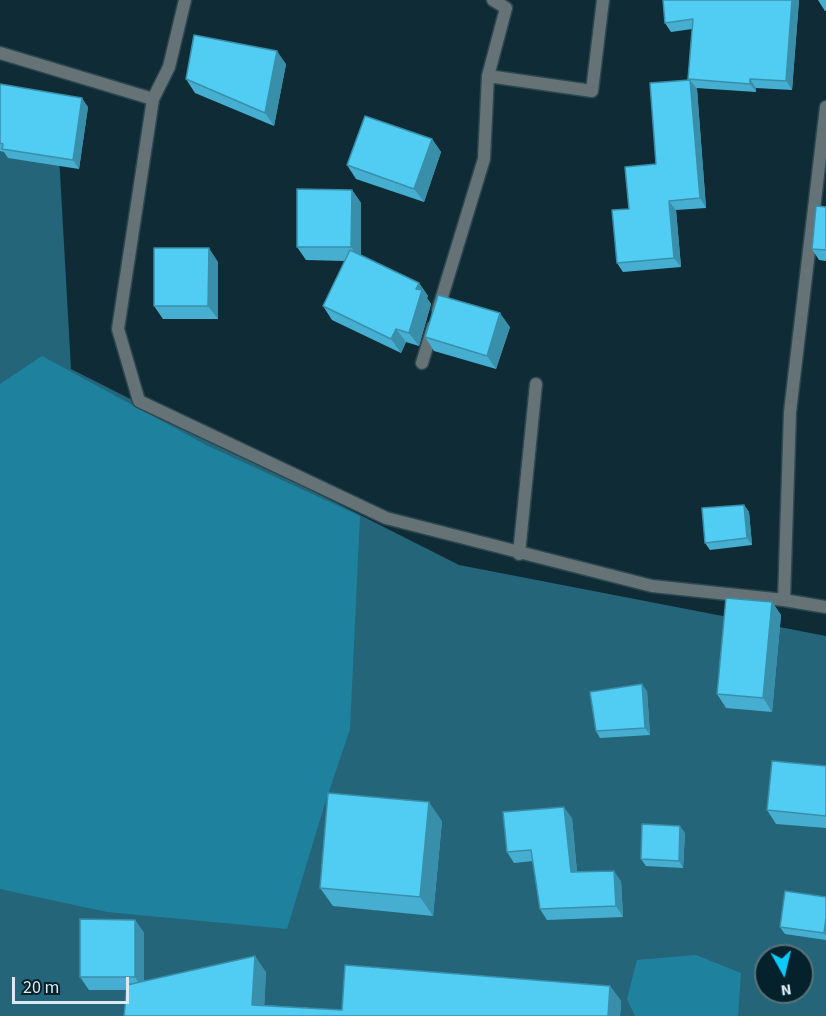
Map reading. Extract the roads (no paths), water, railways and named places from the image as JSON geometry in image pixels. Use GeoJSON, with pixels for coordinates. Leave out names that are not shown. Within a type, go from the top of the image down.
{"type":"FeatureCollection","features":[{"type":"Feature","properties":{"kind":"street"},"geometry":{"type":"LineString","coordinates":[[185,0],[169,67],[153,99],[118,329],[139,401],[386,518],[519,554],[652,586],[784,600],[826,607]]}},
{"type":"Feature","properties":{"kind":"street"},"geometry":{"type":"LineString","coordinates":[[422,363],[484,159],[488,76],[506,8],[493,0]]}},
{"type":"Feature","properties":{"kind":"street"},"geometry":{"type":"LineString","coordinates":[[488,76],[592,91],[603,0]]}},
{"type":"Feature","properties":{"kind":"street"},"geometry":{"type":"LineString","coordinates":[[0,53],[153,99]]}},
{"type":"Feature","properties":{"kind":"street"},"geometry":{"type":"LineString","coordinates":[[784,600],[790,412],[826,107]]}},
{"type":"Feature","properties":{"kind":"street"},"geometry":{"type":"LineString","coordinates":[[519,554],[536,384]]}}]}
